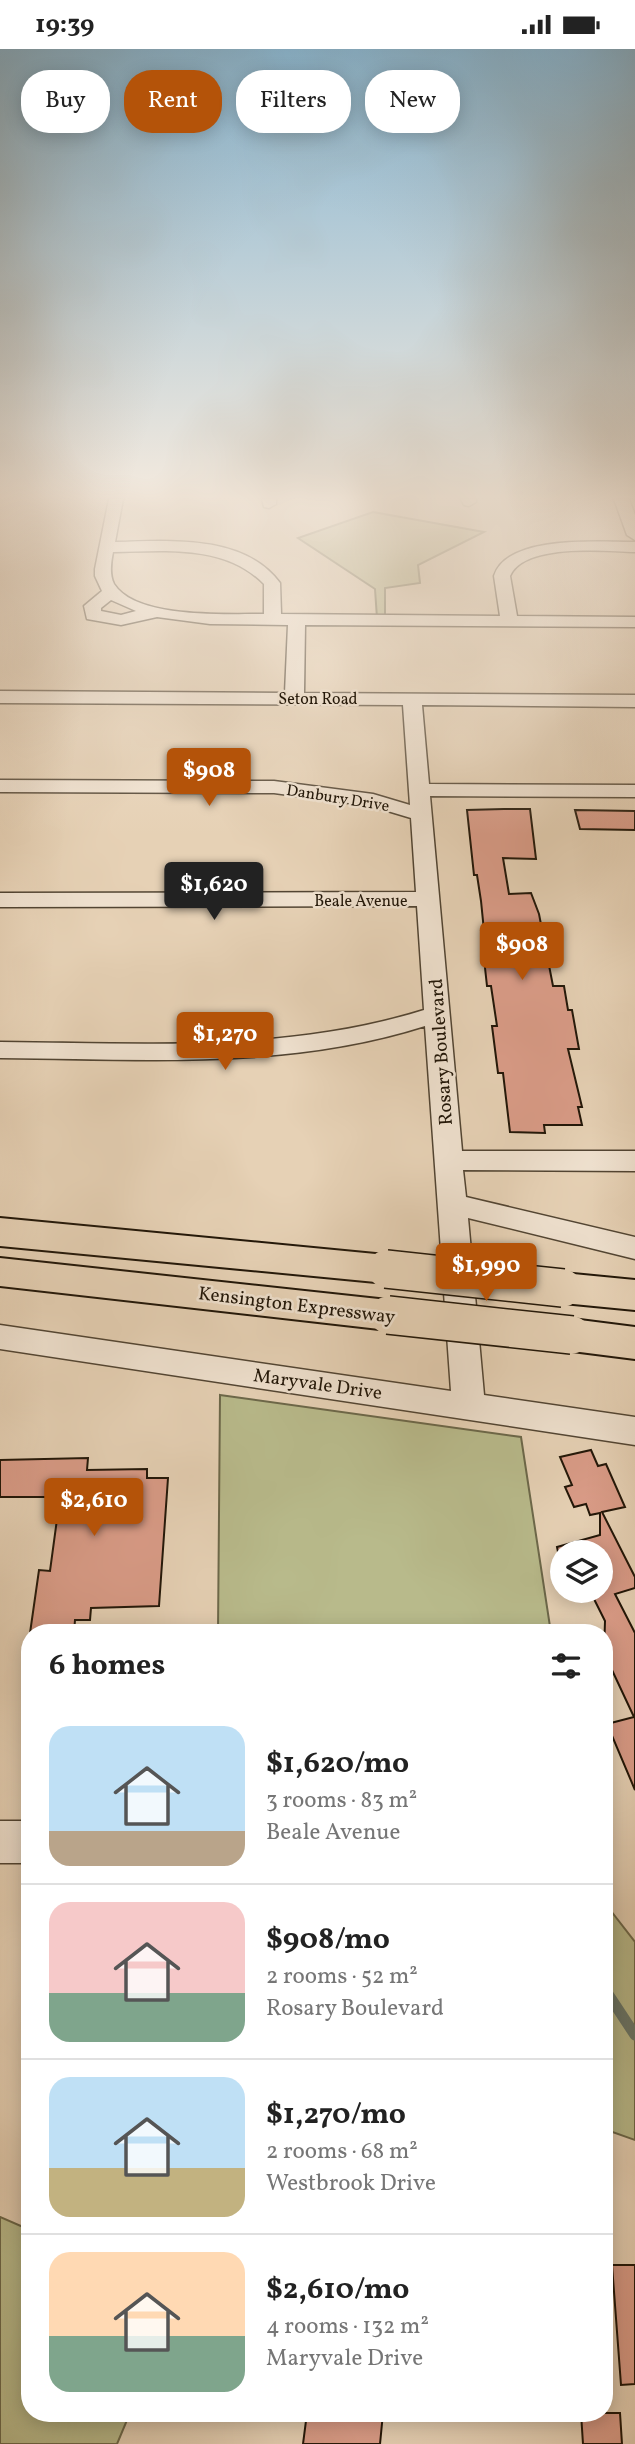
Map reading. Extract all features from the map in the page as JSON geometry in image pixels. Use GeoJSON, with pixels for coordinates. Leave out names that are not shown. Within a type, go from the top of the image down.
{"type":"FeatureCollection","features":[{"type":"Feature","properties":{"kind":"highway"},"geometry":{"type":"LineString","coordinates":[[0,1232],[635,1295]]}},
{"type":"Feature","properties":{"kind":"highway","name":"Kensington Expressway"},"geometry":{"type":"LineString","coordinates":[[0,1272],[635,1343]]}},
{"type":"Feature","properties":{"kind":"street"},"geometry":{"type":"LineString","coordinates":[[93,611],[93,615],[121,620],[157,612]]}},
{"type":"Feature","properties":{"kind":"street"},"geometry":{"type":"LineString","coordinates":[[153,611],[189,618],[635,622]]}},
{"type":"Feature","properties":{"kind":"street"},"geometry":{"type":"LineString","coordinates":[[273,611],[273,619]]}},
{"type":"Feature","properties":{"kind":"street"},"geometry":{"type":"LineString","coordinates":[[507,611],[509,621]]}},
{"type":"Feature","properties":{"kind":"street"},"geometry":{"type":"LineString","coordinates":[[294,698],[297,619]]}},
{"type":"Feature","properties":{"kind":"street","name":"Seton Road"},"geometry":{"type":"LineString","coordinates":[[0,697],[635,701]]}},
{"type":"Feature","properties":{"kind":"street","name":"Rosary Boulevard"},"geometry":{"type":"LineString","coordinates":[[412,699],[468,1405]]}},
{"type":"Feature","properties":{"kind":"street","name":"Danbury Drive"},"geometry":{"type":"LineString","coordinates":[[0,786],[274,787],[373,800],[422,815]]}},
{"type":"Feature","properties":{"kind":"street"},"geometry":{"type":"LineString","coordinates":[[420,790],[635,791]]}},
{"type":"Feature","properties":{"kind":"street","name":"Beale Avenue"},"geometry":{"type":"LineString","coordinates":[[0,900],[429,899]]}},
{"type":"Feature","properties":{"kind":"street"},"geometry":{"type":"LineString","coordinates":[[0,1050],[286,1046],[343,1039],[403,1026],[438,1014]]}},
{"type":"Feature","properties":{"kind":"street"},"geometry":{"type":"LineString","coordinates":[[449,1160],[635,1161]]}},
{"type":"Feature","properties":{"kind":"street"},"geometry":{"type":"LineString","coordinates":[[452,1204],[635,1248]]}},
{"type":"Feature","properties":{"kind":"street","name":"Maryvale Drive"},"geometry":{"type":"LineString","coordinates":[[0,1337],[635,1431]]}},
{"type":"Feature","properties":{"kind":"street"},"geometry":{"type":"LineString","coordinates":[[0,1842],[21,1842]]}},
{"type":"Feature","properties":{"kind":"green space"},"geometry":{"type":"Polygon","coordinates":[[[377,611],[385,611],[385,617],[377,618],[377,611]]]}},
{"type":"Feature","properties":{"kind":"green space"},"geometry":{"type":"Polygon","coordinates":[[[220,1395],[521,1437],[550,1624],[218,1624],[220,1395]]]}},
{"type":"Feature","properties":{"kind":"green space"},"geometry":{"type":"Polygon","coordinates":[[[613,1914],[635,1942],[635,2140],[613,2132],[613,1914]]]}},
{"type":"Feature","properties":{"kind":"green space"},"geometry":{"type":"Polygon","coordinates":[[[0,2217],[21,2226],[21,2422],[126,2422],[117,2444],[0,2444],[0,2217]]]}},
{"type":"Feature","properties":{"kind":"building"},"geometry":{"type":"Polygon","coordinates":[[[530,809],[536,859],[503,858],[509,894],[531,893],[539,914],[553,986],[564,986],[568,1010],[572,1010],[579,1049],[568,1049],[582,1107],[578,1107],[582,1125],[544,1125],[545,1133],[510,1132],[503,1073],[498,1073],[492,1026],[497,1026],[491,986],[487,986],[481,931],[484,931],[481,901],[477,875],[474,875],[467,810],[530,809]]]}},
{"type":"Feature","properties":{"kind":"building"},"geometry":{"type":"Polygon","coordinates":[[[575,810],[635,811],[635,830],[580,829],[575,810]]]}},
{"type":"Feature","properties":{"kind":"building"},"geometry":{"type":"Polygon","coordinates":[[[591,1450],[598,1466],[606,1464],[625,1507],[602,1512],[635,1577],[635,1588],[615,1594],[635,1633],[635,1790],[613,1738],[613,1722],[634,1717],[613,1672],[613,1624],[605,1624],[596,1603],[613,1603],[613,1540],[582,1540],[600,1535],[600,1513],[590,1515],[586,1504],[574,1507],[565,1487],[572,1485],[560,1457],[591,1450]]]}},
{"type":"Feature","properties":{"kind":"building"},"geometry":{"type":"Polygon","coordinates":[[[88,1458],[87,1470],[147,1469],[147,1478],[168,1478],[159,1606],[91,1608],[90,1620],[75,1620],[75,1624],[31,1624],[39,1570],[50,1571],[60,1497],[0,1497],[0,1460],[88,1458]]]}},
{"type":"Feature","properties":{"kind":"building"},"geometry":{"type":"Polygon","coordinates":[[[613,2265],[635,2265],[635,2384],[621,2385],[613,2265]]]}},
{"type":"Feature","properties":{"kind":"building"},"geometry":{"type":"Polygon","coordinates":[[[613,2413],[620,2413],[622,2444],[583,2444],[582,2422],[613,2422],[613,2413]]]}},
{"type":"Feature","properties":{"kind":"building"},"geometry":{"type":"Polygon","coordinates":[[[306,2422],[382,2422],[380,2444],[303,2444],[306,2422]]]}},
{"type":"Feature","properties":{"kind":"waterway"},"geometry":{"type":"LineString","coordinates":[[613,2002],[635,2035]]}}]}
